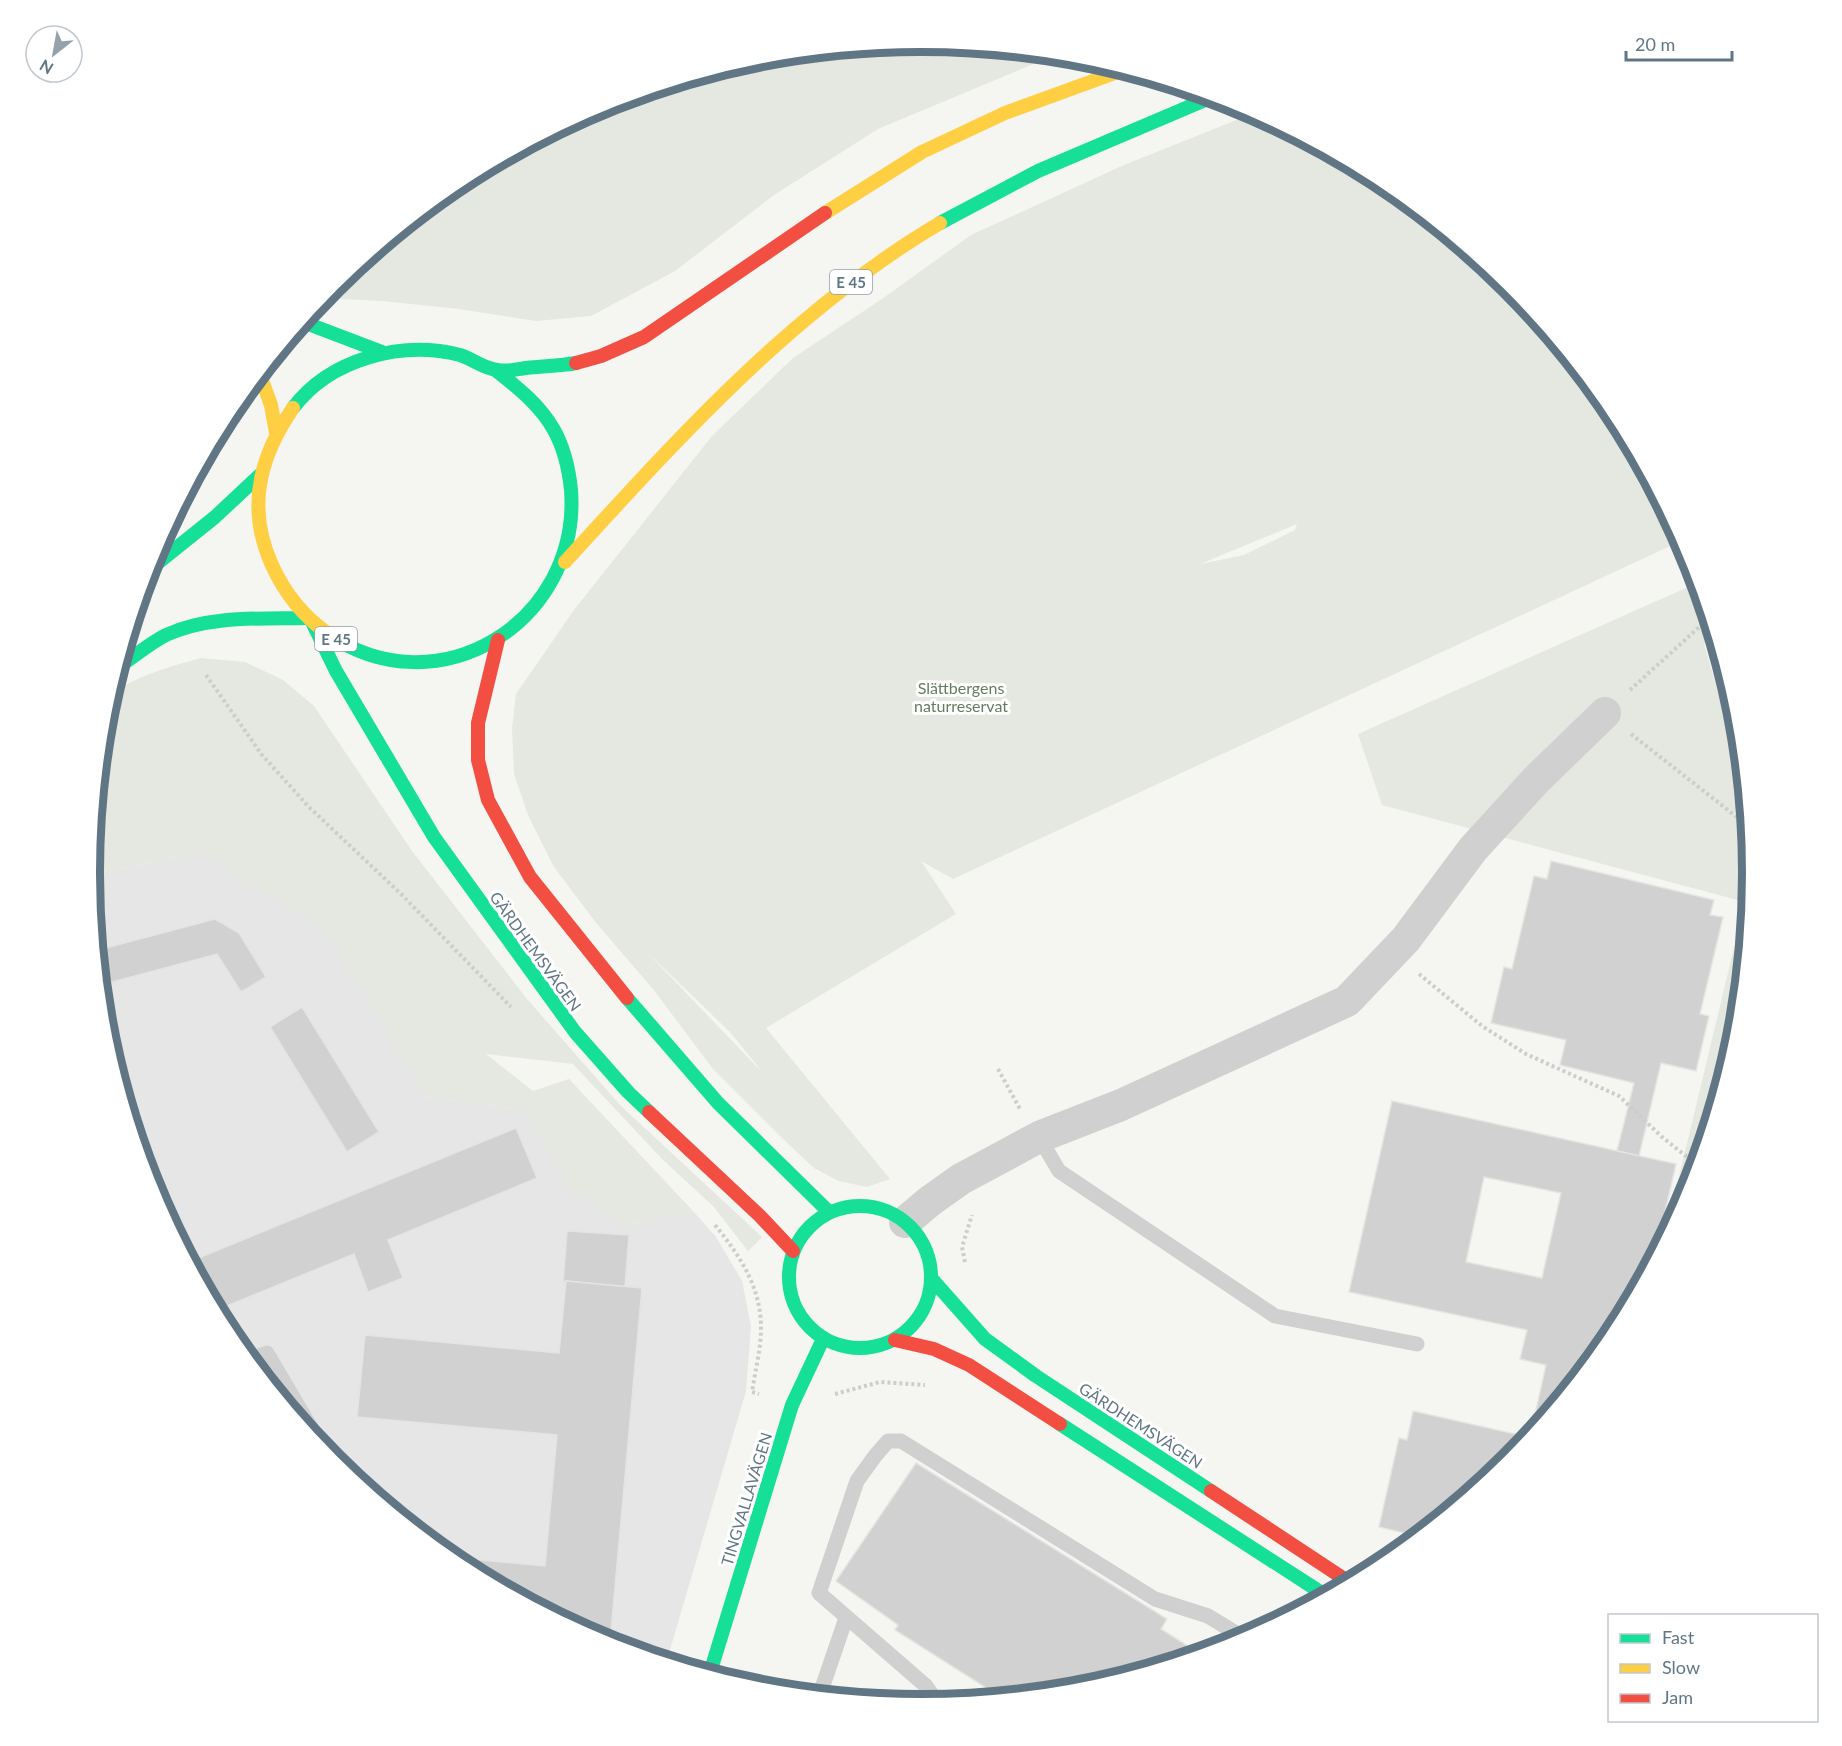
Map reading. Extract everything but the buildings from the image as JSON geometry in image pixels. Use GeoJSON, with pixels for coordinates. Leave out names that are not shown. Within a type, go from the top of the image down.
{"type":"FeatureCollection","features":[{"type":"Feature","properties":{"kind":"main road","name":"E 45"},"geometry":{"type":"LineString","coordinates":[[497,371],[584,361],[644,337],[834,206],[922,152],[1005,113],[1110,75]]}},
{"type":"Feature","properties":{"kind":"main road","name":"E 45"},"geometry":{"type":"LineString","coordinates":[[561,566],[732,383],[776,341],[876,263],[928,230],[1004,188],[1102,142],[1200,102]]}},
{"type":"Feature","properties":{"kind":"main road"},"geometry":{"type":"LineString","coordinates":[[311,325],[382,352]]}},
{"type":"Feature","properties":{"kind":"main road","name":"E 45"},"geometry":{"type":"LineString","coordinates":[[421,349],[460,355],[497,371],[532,399],[557,436],[571,478],[572,523],[561,566],[546,595],[524,620],[498,640],[462,656],[422,663],[383,659],[345,646],[310,621],[282,587],[266,551],[259,513],[262,473],[267,453],[276,433],[295,405],[320,381],[349,363],[382,352],[421,349]]}},
{"type":"Feature","properties":{"kind":"main road"},"geometry":{"type":"LineString","coordinates":[[263,384],[271,405],[276,433]]}},
{"type":"Feature","properties":{"kind":"main road","name":"E 45"},"geometry":{"type":"LineString","coordinates":[[163,559],[215,517],[262,473]]}},
{"type":"Feature","properties":{"kind":"main road","name":"E 45"},"geometry":{"type":"LineString","coordinates":[[128,661],[167,635],[194,627],[226,622],[310,621]]}},
{"type":"Feature","properties":{"kind":"main road","name":"GÄRDHEMSVÄGEN"},"geometry":{"type":"LineString","coordinates":[[310,621],[336,671],[434,837],[575,1032],[628,1092],[760,1216],[793,1251]]}},
{"type":"Feature","properties":{"kind":"main road"},"geometry":{"type":"LineString","coordinates":[[498,640],[478,723],[478,760],[488,800],[530,877],[611,979],[718,1103],[830,1212]]}},
{"type":"Feature","properties":{"kind":"main road","name":"GÄRDHEMSVÄGEN"},"geometry":{"type":"LineString","coordinates":[[855,1206],[882,1209],[905,1222],[919,1238],[928,1257],[931,1278],[927,1302],[914,1324],[895,1340],[871,1348],[846,1348],[823,1339],[804,1322],[792,1300],[788,1275],[793,1251],[807,1228],[830,1212],[855,1206]]}},
{"type":"Feature","properties":{"kind":"main road","name":"GÄRDHEMSVÄGEN"},"geometry":{"type":"LineString","coordinates":[[931,1278],[985,1340],[1342,1577]]}},
{"type":"Feature","properties":{"kind":"main road","name":"TINGVALLAVÄGEN"},"geometry":{"type":"LineString","coordinates":[[712,1667],[792,1405],[823,1339]]}},
{"type":"Feature","properties":{"kind":"main road","name":"GÄRDHEMSVÄGEN"},"geometry":{"type":"LineString","coordinates":[[895,1340],[934,1349],[969,1365],[1318,1591]]}},
{"type":"Feature","properties":{"kind":"street"},"geometry":{"type":"LineString","coordinates":[[905,1222],[961,1179],[1039,1137],[1121,1105],[1347,1001],[1406,939],[1473,849],[1536,780],[1605,713]]}},
{"type":"Feature","properties":{"kind":"lane"},"geometry":{"type":"LineString","coordinates":[[1039,1137],[1059,1171],[1275,1316],[1417,1344]]}},
{"type":"Feature","properties":{"kind":"lane"},"geometry":{"type":"LineString","coordinates":[[258,1356],[267,1353],[300,1409]]}},
{"type":"Feature","properties":{"kind":"lane"},"geometry":{"type":"LineString","coordinates":[[931,1694],[926,1686],[819,1593],[857,1481],[874,1456],[888,1441],[901,1441],[1155,1599],[1208,1616],[1233,1632]]}},
{"type":"Feature","properties":{"kind":"lane"},"geometry":{"type":"LineString","coordinates":[[822,1687],[846,1618]]}},
{"type":"Feature","properties":{"kind":"path"},"geometry":{"type":"LineString","coordinates":[[1703,624],[1605,713],[1738,818],[1741,835]]}},
{"type":"Feature","properties":{"kind":"path"},"geometry":{"type":"LineString","coordinates":[[206,675],[262,755],[309,807],[402,895],[511,1007]]}},
{"type":"Feature","properties":{"kind":"path"},"geometry":{"type":"LineString","coordinates":[[1394,951],[1424,979],[1482,1026],[1526,1054],[1619,1096],[1662,1137],[1690,1159]]}},
{"type":"Feature","properties":{"kind":"path"},"geometry":{"type":"LineString","coordinates":[[998,1069],[1013,1097]]}},
{"type":"Feature","properties":{"kind":"path"},"geometry":{"type":"LineString","coordinates":[[965,1266],[962,1247],[971,1215],[977,1208]]}},
{"type":"Feature","properties":{"kind":"path"},"geometry":{"type":"LineString","coordinates":[[711,1221],[743,1261],[757,1297],[761,1330],[752,1392]]}},
{"type":"Feature","properties":{"kind":"path"},"geometry":{"type":"LineString","coordinates":[[792,1405],[880,1382],[935,1386]]}},
{"type":"Feature","properties":{"kind":"shaded area"},"geometry":{"type":"Polygon","coordinates":[[[201,852],[326,931],[426,1096],[526,1111],[571,1189],[624,1225],[693,1211],[716,1237],[742,1281],[751,1326],[746,1391],[669,1654],[607,1631],[558,1609],[511,1584],[465,1555],[380,1490],[304,1414],[270,1372],[210,1283],[185,1236],[144,1137],[128,1085],[116,1033],[102,927],[100,873],[201,852]]]}},
{"type":"Feature","properties":{"kind":"green space"},"geometry":{"type":"Polygon","coordinates":[[[921,52],[975,54],[1039,62],[878,129],[774,195],[675,271],[591,316],[536,321],[459,309],[336,299],[380,256],[465,191],[511,162],[558,137],[657,96],[709,80],[761,68],[867,54],[921,52]]]}},
{"type":"Feature","properties":{"kind":"green space","name":"Slättbergens naturreservat"},"geometry":{"type":"Polygon","coordinates":[[[1242,118],[1331,162],[1377,191],[1462,256],[1501,293],[1538,332],[1603,417],[1632,463],[1673,545],[953,879],[921,861],[956,914],[766,1028],[890,1179],[867,1187],[839,1181],[814,1168],[781,1137],[713,1069],[653,989],[597,924],[554,867],[528,815],[514,774],[512,728],[516,694],[574,610],[712,436],[793,358],[882,299],[971,235],[1124,165],[1242,118]],[[1297,524],[1200,564],[1244,555],[1295,530],[1297,524]],[[646,951],[760,1069],[730,1032],[646,951]]]}},
{"type":"Feature","properties":{"kind":"green space"},"geometry":{"type":"Polygon","coordinates":[[[1689,586],[1708,642],[1704,644],[1728,728],[1740,819],[1741,901],[1382,805],[1358,734],[1689,586]]]}},
{"type":"Feature","properties":{"kind":"green space"},"geometry":{"type":"Polygon","coordinates":[[[201,658],[245,662],[283,680],[314,706],[412,851],[527,999],[620,1105],[762,1237],[748,1251],[713,1206],[662,1159],[573,1064],[486,1054],[533,1091],[569,1079],[693,1211],[624,1225],[571,1189],[526,1111],[426,1096],[326,931],[201,852],[100,873],[102,819],[108,766],[122,687],[166,668],[201,658]]]}},
{"type":"Feature","properties":{"kind":"green space"},"geometry":{"type":"Polygon","coordinates":[[[1740,922],[1726,1033],[1714,1085],[1698,1137],[1674,1199],[1740,922]]]}},
{"type":"Feature","properties":{"kind":"traffic: fast"},"geometry":{"type":"LineString","coordinates":[[940,223],[1038,171],[1201,102]]}},
{"type":"Feature","properties":{"kind":"traffic: fast"},"geometry":{"type":"LineString","coordinates":[[311,325],[382,352]]}},
{"type":"Feature","properties":{"kind":"traffic: fast"},"geometry":{"type":"LineString","coordinates":[[293,408],[308,391],[326,377],[347,366],[391,352],[437,351],[460,355],[488,368],[501,371],[576,363]]}},
{"type":"Feature","properties":{"kind":"traffic: fast"},"geometry":{"type":"LineString","coordinates":[[327,633],[369,655],[413,662],[455,657],[494,640],[527,614],[553,579],[568,537],[571,490],[566,459],[558,437],[542,413],[497,371]]}},
{"type":"Feature","properties":{"kind":"traffic: fast"},"geometry":{"type":"LineString","coordinates":[[163,559],[215,517],[262,473]]}},
{"type":"Feature","properties":{"kind":"traffic: fast"},"geometry":{"type":"LineString","coordinates":[[128,660],[166,635],[200,624],[235,619],[307,618]]}},
{"type":"Feature","properties":{"kind":"traffic: fast"},"geometry":{"type":"LineString","coordinates":[[313,624],[336,671],[434,837],[575,1032],[628,1092],[649,1112]]}},
{"type":"Feature","properties":{"kind":"traffic: fast"},"geometry":{"type":"LineString","coordinates":[[627,998],[718,1103],[829,1212]]}},
{"type":"Feature","properties":{"kind":"traffic: fast"},"geometry":{"type":"LineString","coordinates":[[860,1206],[887,1211],[910,1227],[926,1250],[931,1277],[926,1304],[910,1327],[887,1343],[860,1348],[833,1343],[810,1327],[794,1304],[789,1277],[794,1250],[810,1227],[833,1211],[860,1206]]}},
{"type":"Feature","properties":{"kind":"traffic: fast"},"geometry":{"type":"LineString","coordinates":[[931,1278],[985,1339],[1036,1376],[1211,1491]]}},
{"type":"Feature","properties":{"kind":"traffic: fast"},"geometry":{"type":"LineString","coordinates":[[712,1667],[792,1405],[823,1339]]}},
{"type":"Feature","properties":{"kind":"traffic: fast"},"geometry":{"type":"LineString","coordinates":[[1060,1424],[1318,1591]]}},
{"type":"Feature","properties":{"kind":"traffic: slow"},"geometry":{"type":"LineString","coordinates":[[825,213],[922,152],[1005,113],[1110,75]]}},
{"type":"Feature","properties":{"kind":"traffic: slow"},"geometry":{"type":"LineString","coordinates":[[565,562],[740,378],[835,295],[886,257],[940,223]]}},
{"type":"Feature","properties":{"kind":"traffic: slow"},"geometry":{"type":"LineString","coordinates":[[263,384],[271,405],[276,433]]}},
{"type":"Feature","properties":{"kind":"traffic: slow"},"geometry":{"type":"LineString","coordinates":[[293,408],[273,442],[263,469],[259,501],[260,523],[264,545],[283,585],[310,619],[327,633]]}},
{"type":"Feature","properties":{"kind":"traffic: jam"},"geometry":{"type":"LineString","coordinates":[[576,363],[601,356],[644,337],[825,213]]}},
{"type":"Feature","properties":{"kind":"traffic: jam"},"geometry":{"type":"LineString","coordinates":[[498,640],[478,723],[478,760],[488,800],[530,877],[627,998]]}},
{"type":"Feature","properties":{"kind":"traffic: jam"},"geometry":{"type":"LineString","coordinates":[[649,1112],[760,1216],[793,1251]]}},
{"type":"Feature","properties":{"kind":"traffic: jam"},"geometry":{"type":"LineString","coordinates":[[895,1340],[934,1349],[969,1365],[1060,1424]]}},
{"type":"Feature","properties":{"kind":"traffic: jam"},"geometry":{"type":"LineString","coordinates":[[1211,1491],[1342,1577]]}}]}
